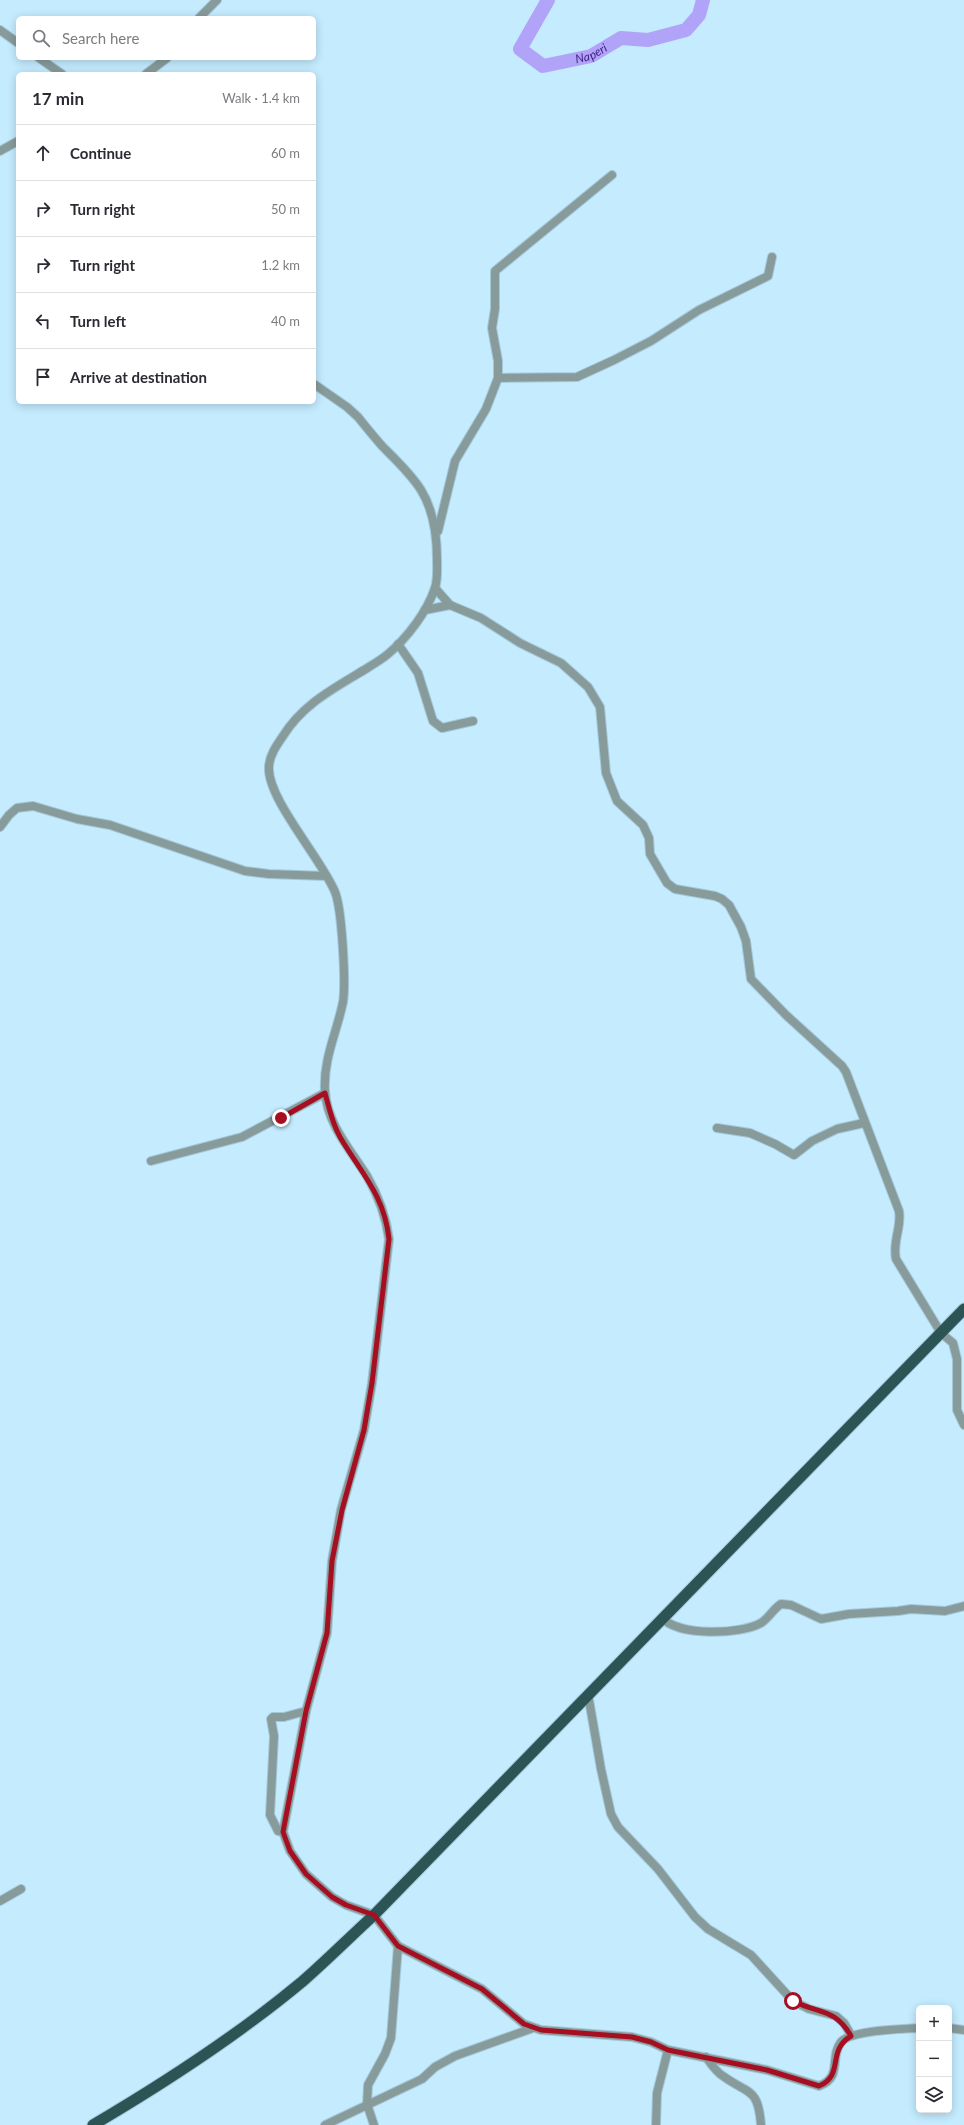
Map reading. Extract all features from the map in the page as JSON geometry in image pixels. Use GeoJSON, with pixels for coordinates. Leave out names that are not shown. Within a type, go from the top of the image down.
{"type":"FeatureCollection","features":[{"type":"Feature","properties":{"kind":"highway"},"geometry":{"type":"LineString","coordinates":[[93,2125],[157,2087],[248,2025],[303,1980],[374,1915],[964,1309]]}},
{"type":"Feature","properties":{"kind":"street"},"geometry":{"type":"LineString","coordinates":[[201,16],[217,0]]}},
{"type":"Feature","properties":{"kind":"street"},"geometry":{"type":"LineString","coordinates":[[0,30],[16,42]]}},
{"type":"Feature","properties":{"kind":"street"},"geometry":{"type":"LineString","coordinates":[[42,60],[59,72]]}},
{"type":"Feature","properties":{"kind":"street"},"geometry":{"type":"LineString","coordinates":[[149,72],[164,60]]}},
{"type":"Feature","properties":{"kind":"street"},"geometry":{"type":"LineString","coordinates":[[0,151],[16,142]]}},
{"type":"Feature","properties":{"kind":"street"},"geometry":{"type":"LineString","coordinates":[[436,535],[455,461],[486,409],[498,378],[498,361],[492,328],[495,309],[495,271],[612,175]]}},
{"type":"Feature","properties":{"kind":"street"},"geometry":{"type":"LineString","coordinates":[[498,378],[577,377],[651,341],[699,310],[768,276],[772,257]]}},
{"type":"Feature","properties":{"kind":"street"},"geometry":{"type":"LineString","coordinates":[[316,385],[347,407],[411,476],[427,500],[436,535],[437,574],[435,588],[425,610],[398,644],[388,655],[325,693],[304,708],[293,720],[271,755],[268,768],[269,776],[278,799],[313,852],[336,893],[340,909],[344,983],[343,1001],[327,1059],[325,1093],[330,1115],[340,1136],[367,1177],[374,1191],[387,1224],[389,1239],[372,1383],[364,1430],[342,1510],[332,1561],[327,1633],[306,1711],[283,1832],[290,1851],[306,1874],[332,1897],[346,1905],[374,1915],[398,1946],[482,1989],[524,2024],[533,2028],[541,2030],[632,2037],[651,2042],[668,2050],[767,2070],[819,2086],[828,2083],[833,2075],[836,2056],[841,2043],[851,2036],[916,2028]]}},
{"type":"Feature","properties":{"kind":"street"},"geometry":{"type":"LineString","coordinates":[[435,588],[450,605],[481,618],[520,644],[561,663],[588,687],[600,707],[606,773],[617,801],[643,825],[649,838],[650,854],[661,874],[670,886],[675,889],[715,896],[722,899],[729,905],[741,927],[746,941],[751,979],[786,1015],[842,1066],[899,1211],[900,1218],[894,1250],[896,1259],[941,1333],[953,1343],[957,1359],[957,1405],[960,1419],[964,1425]]}},
{"type":"Feature","properties":{"kind":"street"},"geometry":{"type":"LineString","coordinates":[[425,610],[450,605]]}},
{"type":"Feature","properties":{"kind":"street"},"geometry":{"type":"LineString","coordinates":[[398,644],[418,673],[432,721],[442,728],[474,721]]}},
{"type":"Feature","properties":{"kind":"street"},"geometry":{"type":"LineString","coordinates":[[0,827],[9,815],[17,808],[32,806],[77,819],[110,825],[245,871],[269,874],[326,876]]}},
{"type":"Feature","properties":{"kind":"street"},"geometry":{"type":"LineString","coordinates":[[151,1161],[242,1137],[325,1093]]}},
{"type":"Feature","properties":{"kind":"street"},"geometry":{"type":"LineString","coordinates":[[717,1128],[750,1133],[775,1144],[794,1155],[805,1146],[837,1129],[864,1123]]}},
{"type":"Feature","properties":{"kind":"street"},"geometry":{"type":"LineString","coordinates":[[662,1618],[667,1624],[691,1629],[729,1632],[759,1624],[769,1617],[781,1604],[791,1605],[821,1619],[849,1614],[911,1609],[945,1611],[964,1606]]}},
{"type":"Feature","properties":{"kind":"street"},"geometry":{"type":"LineString","coordinates":[[588,1694],[600,1769],[611,1814],[618,1827],[658,1869],[695,1917],[708,1929],[751,1955],[793,2001],[809,2009],[836,2016],[844,2023],[851,2036]]}},
{"type":"Feature","properties":{"kind":"street"},"geometry":{"type":"LineString","coordinates":[[283,1832],[278,1831],[270,1815],[274,1736],[271,1719],[273,1717],[284,1717],[306,1711]]}},
{"type":"Feature","properties":{"kind":"street"},"geometry":{"type":"LineString","coordinates":[[0,1901],[21,1889]]}},
{"type":"Feature","properties":{"kind":"street"},"geometry":{"type":"LineString","coordinates":[[374,2125],[367,2104],[368,2085],[385,2054],[391,2038],[398,1946]]}},
{"type":"Feature","properties":{"kind":"street"},"geometry":{"type":"LineString","coordinates":[[325,2125],[422,2079],[435,2067],[454,2056],[533,2028]]}},
{"type":"Feature","properties":{"kind":"street"},"geometry":{"type":"LineString","coordinates":[[952,2028],[964,2030]]}},
{"type":"Feature","properties":{"kind":"street"},"geometry":{"type":"LineString","coordinates":[[656,2125],[657,2093],[668,2050]]}},
{"type":"Feature","properties":{"kind":"street"},"geometry":{"type":"LineString","coordinates":[[706,2057],[721,2075],[753,2095],[758,2104],[761,2125]]}},
{"type":"Feature","properties":{"kind":"waterway","name":"Naperi"},"geometry":{"type":"LineString","coordinates":[[548,0],[520,49],[543,66],[591,56],[621,38],[648,40],[686,30],[699,15],[703,0]]}},
{"type":"Feature","properties":{"kind":"route"},"geometry":{"type":"LineString","coordinates":[[281,1118],[325,1093],[330,1115],[340,1136],[367,1177],[380,1203],[387,1224],[389,1239],[376,1337],[372,1383],[364,1430],[342,1510],[337,1543],[332,1561],[327,1633],[306,1711],[283,1832],[290,1851],[306,1874],[323,1887],[332,1897],[346,1905],[374,1915],[398,1946],[428,1960],[482,1989],[524,2024],[533,2028],[541,2030],[584,2032],[632,2037],[651,2042],[668,2050],[767,2070],[819,2086],[828,2083],[833,2075],[836,2056],[841,2043],[851,2036],[844,2023],[836,2016],[809,2009],[793,2001]]}}]}
